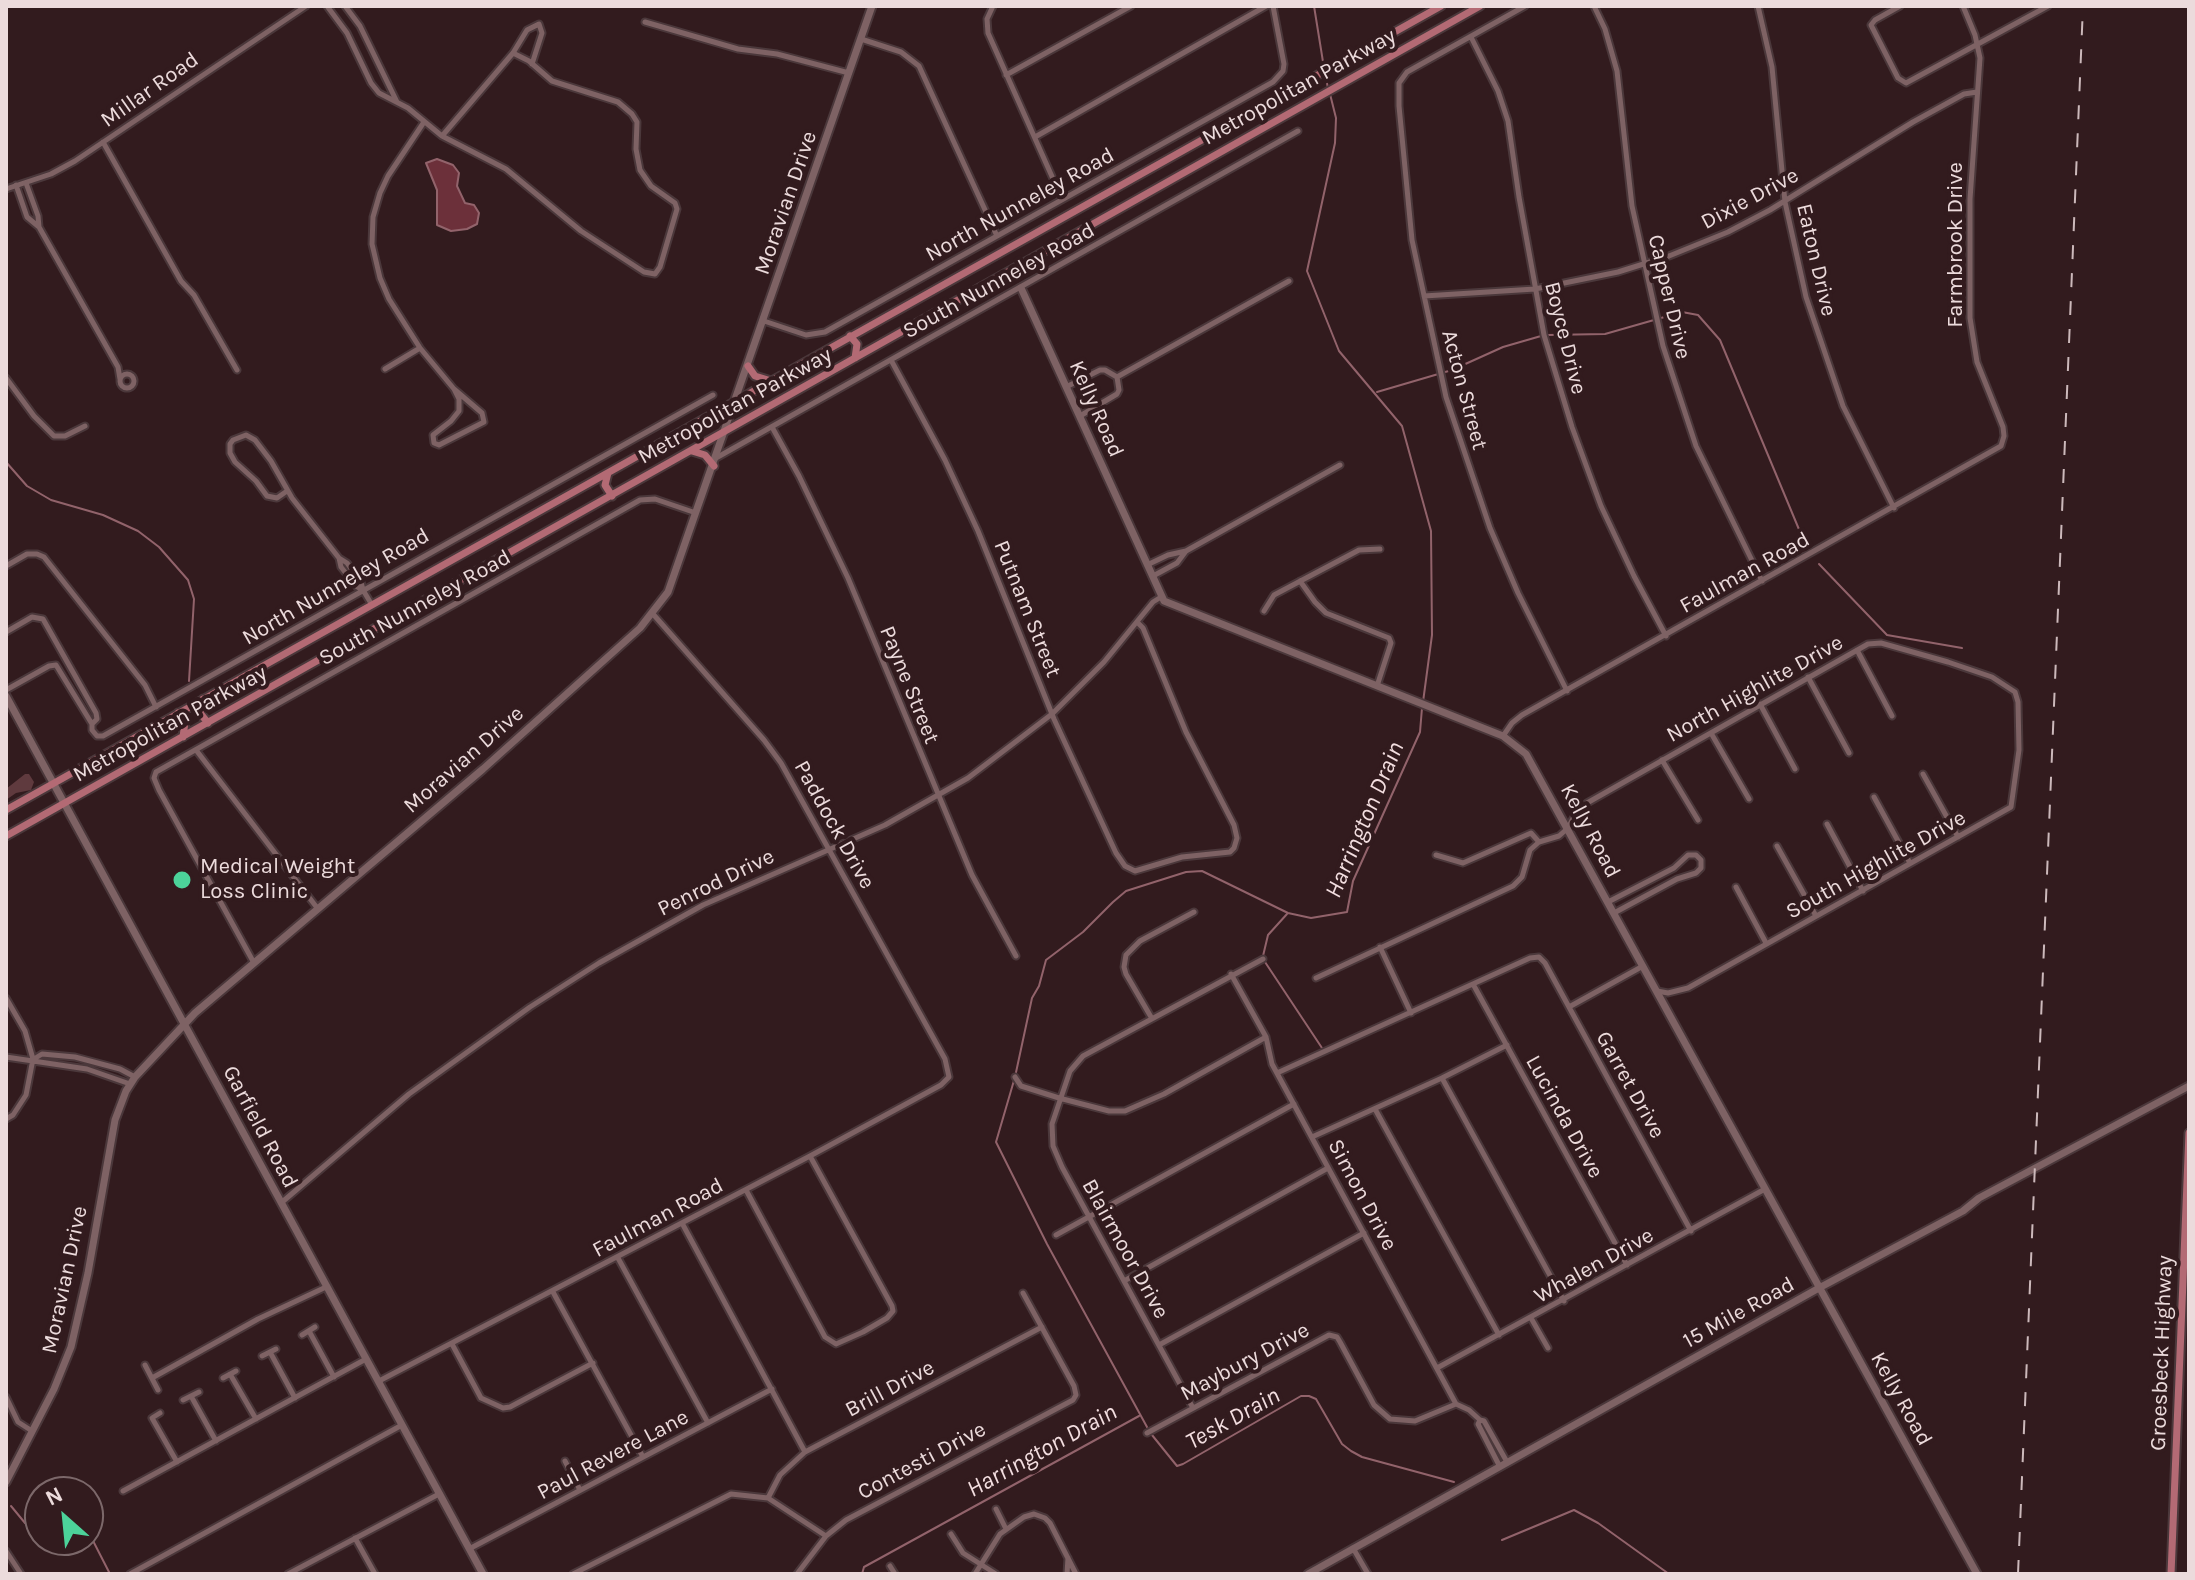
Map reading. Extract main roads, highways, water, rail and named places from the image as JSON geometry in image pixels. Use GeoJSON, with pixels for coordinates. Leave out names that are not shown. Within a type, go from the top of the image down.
{"type":"FeatureCollection","features":[{"type":"Feature","properties":{"kind":"main road","name":"Metropolitan Parkway"},"geometry":{"type":"LineString","coordinates":[[6,810],[1441,6]]}},
{"type":"Feature","properties":{"kind":"main road","name":"Metropolitan Parkway"},"geometry":{"type":"LineString","coordinates":[[6,836],[1480,6]]}},
{"type":"Feature","properties":{"kind":"main road"},"geometry":{"type":"LineString","coordinates":[[850,336],[858,348],[854,360]]}},
{"type":"Feature","properties":{"kind":"main road"},"geometry":{"type":"LineString","coordinates":[[748,366],[757,377],[771,380]]}},
{"type":"Feature","properties":{"kind":"main road"},"geometry":{"type":"LineString","coordinates":[[692,451],[715,462]]}},
{"type":"Feature","properties":{"kind":"main road"},"geometry":{"type":"LineString","coordinates":[[609,471],[605,485],[612,496]]}},
{"type":"Feature","properties":{"kind":"main road"},"geometry":{"type":"LineString","coordinates":[[203,699],[200,713],[208,723]]}},
{"type":"Feature","properties":{"kind":"main road"},"geometry":{"type":"LineString","coordinates":[[178,713],[185,722],[183,737]]}},
{"type":"Feature","properties":{"kind":"main road"},"geometry":{"type":"LineString","coordinates":[[6,817],[15,804]]}},
{"type":"Feature","properties":{"kind":"main road","name":"Groesbeck Highway"},"geometry":{"type":"LineString","coordinates":[[2171,1574],[2189,1133]]}},
{"type":"Feature","properties":{"kind":"waterway","name":"Harrington Drain"},"geometry":{"type":"LineString","coordinates":[[1314,6],[1324,68]]}},
{"type":"Feature","properties":{"kind":"waterway","name":"Harrington Drain"},"geometry":{"type":"LineString","coordinates":[[1325,74],[1328,88]]}},
{"type":"Feature","properties":{"kind":"waterway","name":"Harrington Drain"},"geometry":{"type":"LineString","coordinates":[[1330,94],[1336,118],[1335,143],[1307,271],[1339,351],[1402,426],[1431,531],[1432,635],[1423,702]]}},
{"type":"Feature","properties":{"kind":"waterway"},"geometry":{"type":"LineString","coordinates":[[1547,335],[1605,334],[1682,312],[1698,315],[1720,340],[1803,539]]}},
{"type":"Feature","properties":{"kind":"waterway"},"geometry":{"type":"LineString","coordinates":[[1377,392],[1452,370],[1503,347],[1541,336]]}},
{"type":"Feature","properties":{"kind":"waterway"},"geometry":{"type":"LineString","coordinates":[[6,462],[27,486],[51,500],[103,515],[138,531],[159,547],[188,580],[194,599],[189,681]]}},
{"type":"Feature","properties":{"kind":"waterway"},"geometry":{"type":"LineString","coordinates":[[1819,564],[1887,635],[1962,648]]}},
{"type":"Feature","properties":{"kind":"waterway","name":"Harrington Drain"},"geometry":{"type":"LineString","coordinates":[[1147,1427],[1047,1244],[996,1142],[1015,1077],[1032,998],[1039,986],[1046,960],[1083,932],[1126,891],[1186,872],[1202,871],[1288,913],[1311,918],[1347,912],[1353,881],[1420,732],[1422,708]]}},
{"type":"Feature","properties":{"kind":"waterway"},"geometry":{"type":"LineString","coordinates":[[1263,956],[1268,935],[1287,914]]}},
{"type":"Feature","properties":{"kind":"waterway"},"geometry":{"type":"LineString","coordinates":[[1265,962],[1322,1048]]}},
{"type":"Feature","properties":{"kind":"waterway","name":"Tesk Drain"},"geometry":{"type":"LineString","coordinates":[[1152,1435],[1177,1466],[1301,1396],[1309,1396],[1316,1399],[1342,1444],[1351,1451],[1362,1457],[1454,1482]]}},
{"type":"Feature","properties":{"kind":"waterway","name":"Harrington Drain"},"geometry":{"type":"LineString","coordinates":[[862,1574],[864,1567],[1139,1416]]}},
{"type":"Feature","properties":{"kind":"waterway"},"geometry":{"type":"LineString","coordinates":[[11,1506],[24,1522]]}},
{"type":"Feature","properties":{"kind":"waterway","name":"Tesk Drain"},"geometry":{"type":"LineString","coordinates":[[1502,1540],[1574,1510],[1598,1523],[1669,1574]]}},
{"type":"Feature","properties":{"kind":"waterway"},"geometry":{"type":"LineString","coordinates":[[101,1556],[110,1574]]}},
{"type":"Feature","properties":{"kind":"railway"},"geometry":{"type":"LineString","coordinates":[[2018,1574],[2083,6]]}},
{"type":"Feature","properties":{"kind":"place","name":"Medical Weight Loss Clinic"},"geometry":{"type":"Point","coordinates":[182,880]}}]}
